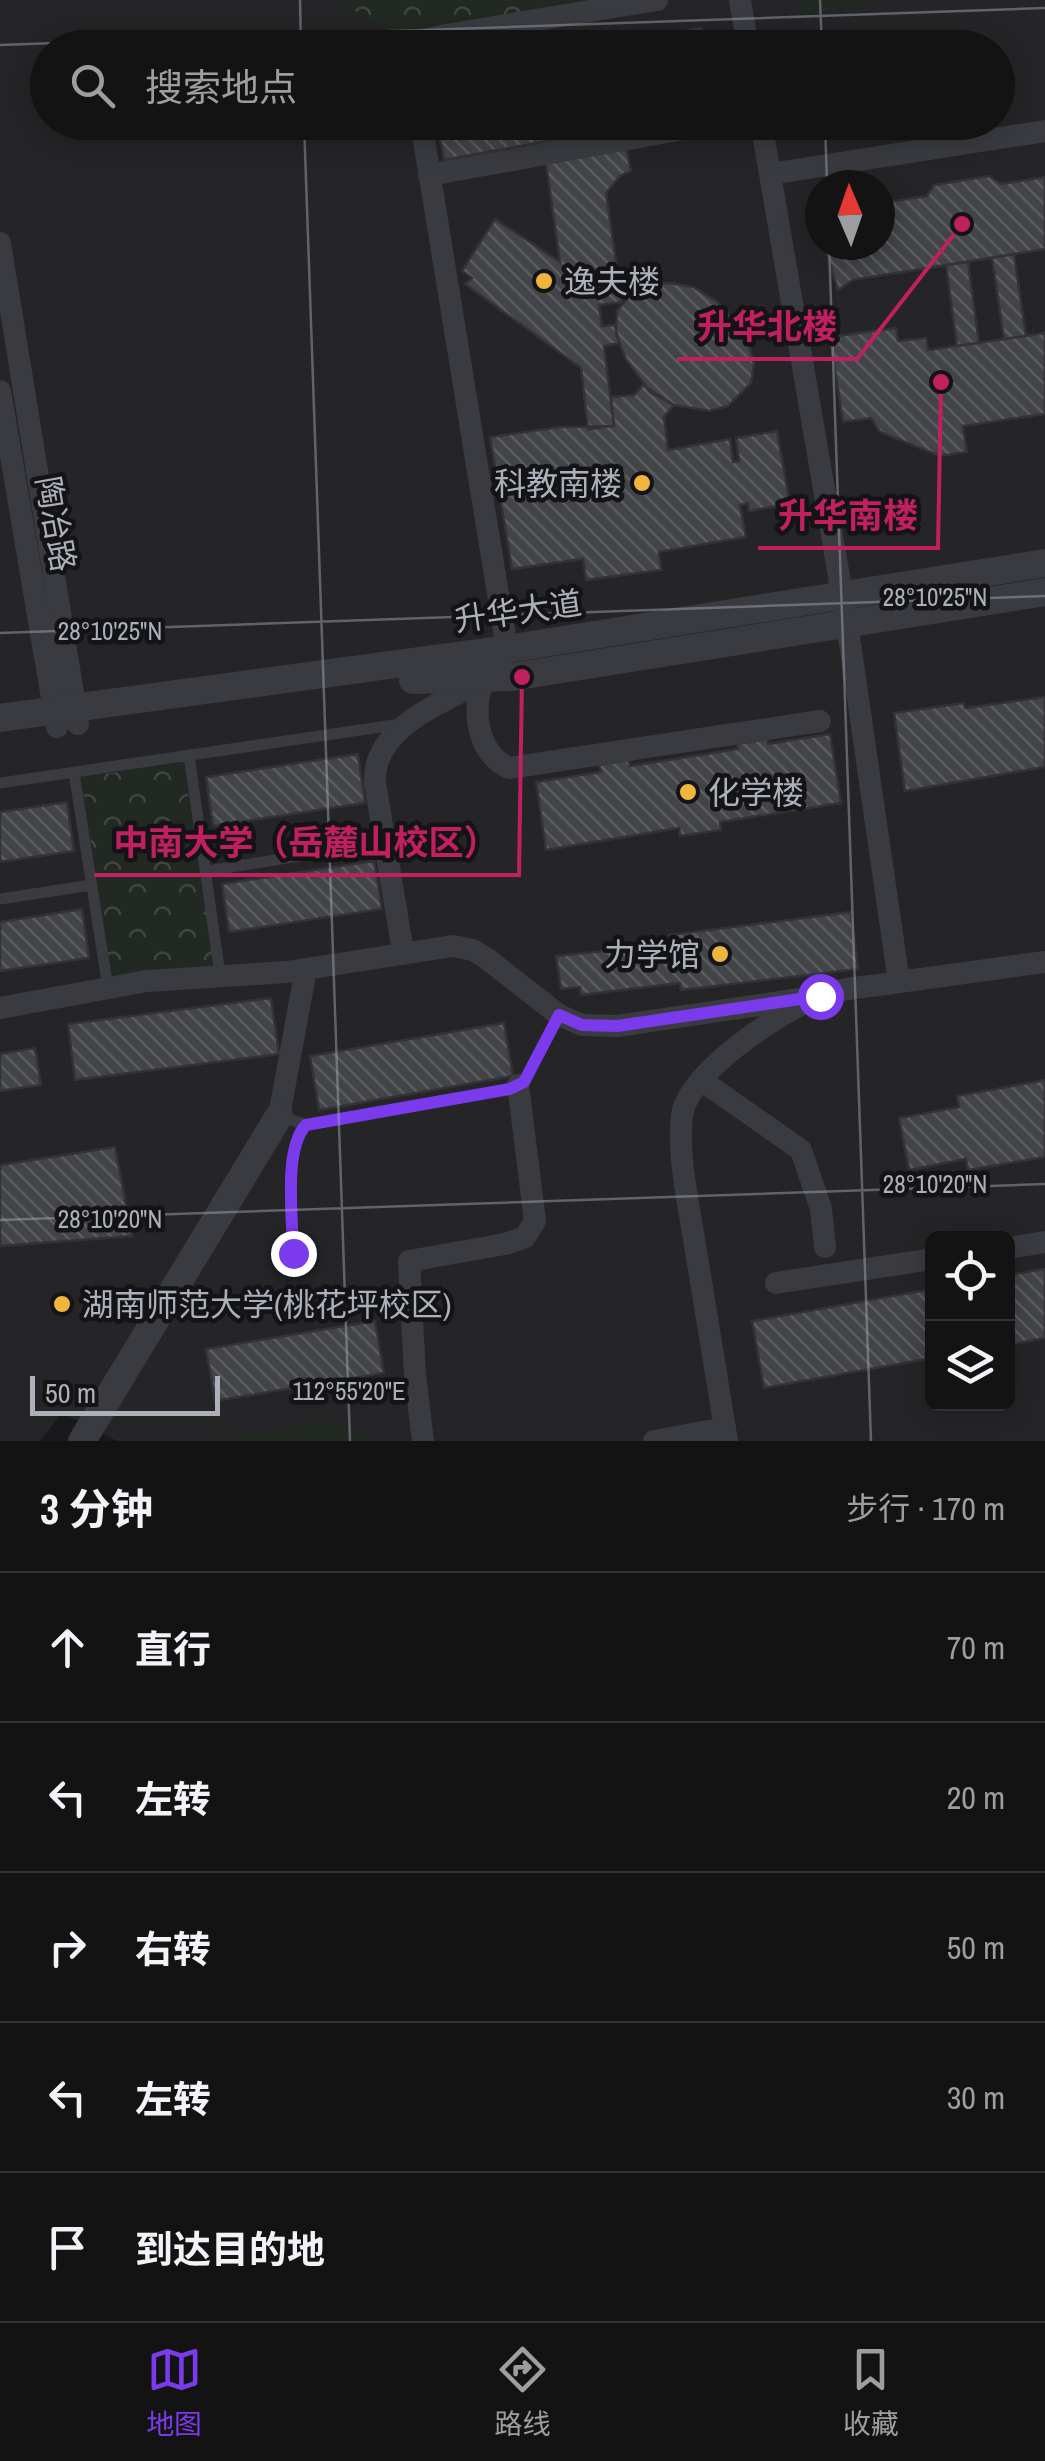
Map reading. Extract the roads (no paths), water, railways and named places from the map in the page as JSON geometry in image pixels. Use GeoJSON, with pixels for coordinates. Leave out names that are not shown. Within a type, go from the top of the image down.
{"type":"FeatureCollection","features":[{"type":"Feature","properties":{"kind":"street"},"geometry":{"type":"LineString","coordinates":[[476,30],[657,0]]}},
{"type":"Feature","properties":{"kind":"street"},"geometry":{"type":"LineString","coordinates":[[740,0],[745,30]]}},
{"type":"Feature","properties":{"kind":"street"},"geometry":{"type":"LineString","coordinates":[[1015,136],[1045,131]]}},
{"type":"Feature","properties":{"kind":"street"},"geometry":{"type":"LineString","coordinates":[[402,952],[374,769],[378,754],[409,723],[484,680],[496,670],[508,649],[424,140]]}},
{"type":"Feature","properties":{"kind":"street"},"geometry":{"type":"LineString","coordinates":[[430,175],[623,140]]}},
{"type":"Feature","properties":{"kind":"street"},"geometry":{"type":"LineString","coordinates":[[764,140],[844,610],[899,982]]}},
{"type":"Feature","properties":{"kind":"street"},"geometry":{"type":"LineString","coordinates":[[770,174],[987,140]]}},
{"type":"Feature","properties":{"kind":"street"},"geometry":{"type":"LineString","coordinates":[[0,243],[66,718]]}},
{"type":"Feature","properties":{"kind":"street","name":"陶冶路"},"geometry":{"type":"LineString","coordinates":[[0,391],[66,718]]}},
{"type":"Feature","properties":{"kind":"street","name":"升华大道"},"geometry":{"type":"LineString","coordinates":[[0,718],[66,718],[424,678],[462,676],[484,680],[844,610],[1045,562]]}},
{"type":"Feature","properties":{"kind":"street","name":"升华大道"},"geometry":{"type":"LineString","coordinates":[[0,733],[66,718],[508,649],[844,610],[1045,592]]}},
{"type":"Feature","properties":{"kind":"street"},"geometry":{"type":"LineString","coordinates":[[484,680],[477,704],[480,731],[490,755],[509,768],[820,721]]}},
{"type":"Feature","properties":{"kind":"street"},"geometry":{"type":"LineString","coordinates":[[0,1008],[147,981],[306,969],[435,947],[472,950],[559,1015],[582,1025],[617,1026],[1045,962]]}},
{"type":"Feature","properties":{"kind":"street"},"geometry":{"type":"LineString","coordinates":[[82,1441],[292,1120],[306,969]]}},
{"type":"Feature","properties":{"kind":"street"},"geometry":{"type":"LineString","coordinates":[[654,1441],[726,1434],[685,1172],[682,1112],[701,1080],[744,1039],[820,996]]}},
{"type":"Feature","properties":{"kind":"street"},"geometry":{"type":"LineString","coordinates":[[701,1080],[801,1150],[821,1210],[825,1247]]}},
{"type":"Feature","properties":{"kind":"street"},"geometry":{"type":"LineString","coordinates":[[423,1441],[409,1261],[505,1244],[525,1237],[535,1222],[518,1086]]}},
{"type":"Feature","properties":{"kind":"street"},"geometry":{"type":"LineString","coordinates":[[1015,1247],[1045,1242]]}},
{"type":"Feature","properties":{"kind":"street"},"geometry":{"type":"LineString","coordinates":[[776,1283],[925,1260]]}},
{"type":"Feature","properties":{"kind":"lane"},"geometry":{"type":"LineString","coordinates":[[0,784],[409,723]]}},
{"type":"Feature","properties":{"kind":"lane"},"geometry":{"type":"LineString","coordinates":[[189,756],[220,975]]}},
{"type":"Feature","properties":{"kind":"lane"},"geometry":{"type":"LineString","coordinates":[[74,772],[108,988]]}},
{"type":"Feature","properties":{"kind":"lane"},"geometry":{"type":"LineString","coordinates":[[207,871],[385,842]]}},
{"type":"Feature","properties":{"kind":"lane"},"geometry":{"type":"LineString","coordinates":[[0,899],[92,885]]}},
{"type":"Feature","properties":{"kind":"lane"},"geometry":{"type":"LineString","coordinates":[[293,1253],[293,1150],[299,1132],[292,1120],[518,1086],[524,1082],[559,1015]]}},
{"type":"Feature","properties":{"kind":"place","name":"升华北楼"},"geometry":{"type":"Point","coordinates":[962,224]}},
{"type":"Feature","properties":{"kind":"place","name":"逸夫楼"},"geometry":{"type":"Point","coordinates":[544,281]}},
{"type":"Feature","properties":{"kind":"place","name":"升华南楼"},"geometry":{"type":"Point","coordinates":[941,382]}},
{"type":"Feature","properties":{"kind":"place","name":"科教南楼"},"geometry":{"type":"Point","coordinates":[642,483]}},
{"type":"Feature","properties":{"kind":"place","name":"中南大学（岳麓山校区）"},"geometry":{"type":"Point","coordinates":[522,677]}},
{"type":"Feature","properties":{"kind":"place","name":"化学楼"},"geometry":{"type":"Point","coordinates":[688,792]}},
{"type":"Feature","properties":{"kind":"place","name":"力学馆"},"geometry":{"type":"Point","coordinates":[720,954]}},
{"type":"Feature","properties":{"kind":"place","name":"湖南师范大学(桃花坪校区)"},"geometry":{"type":"Point","coordinates":[62,1304]}}]}
